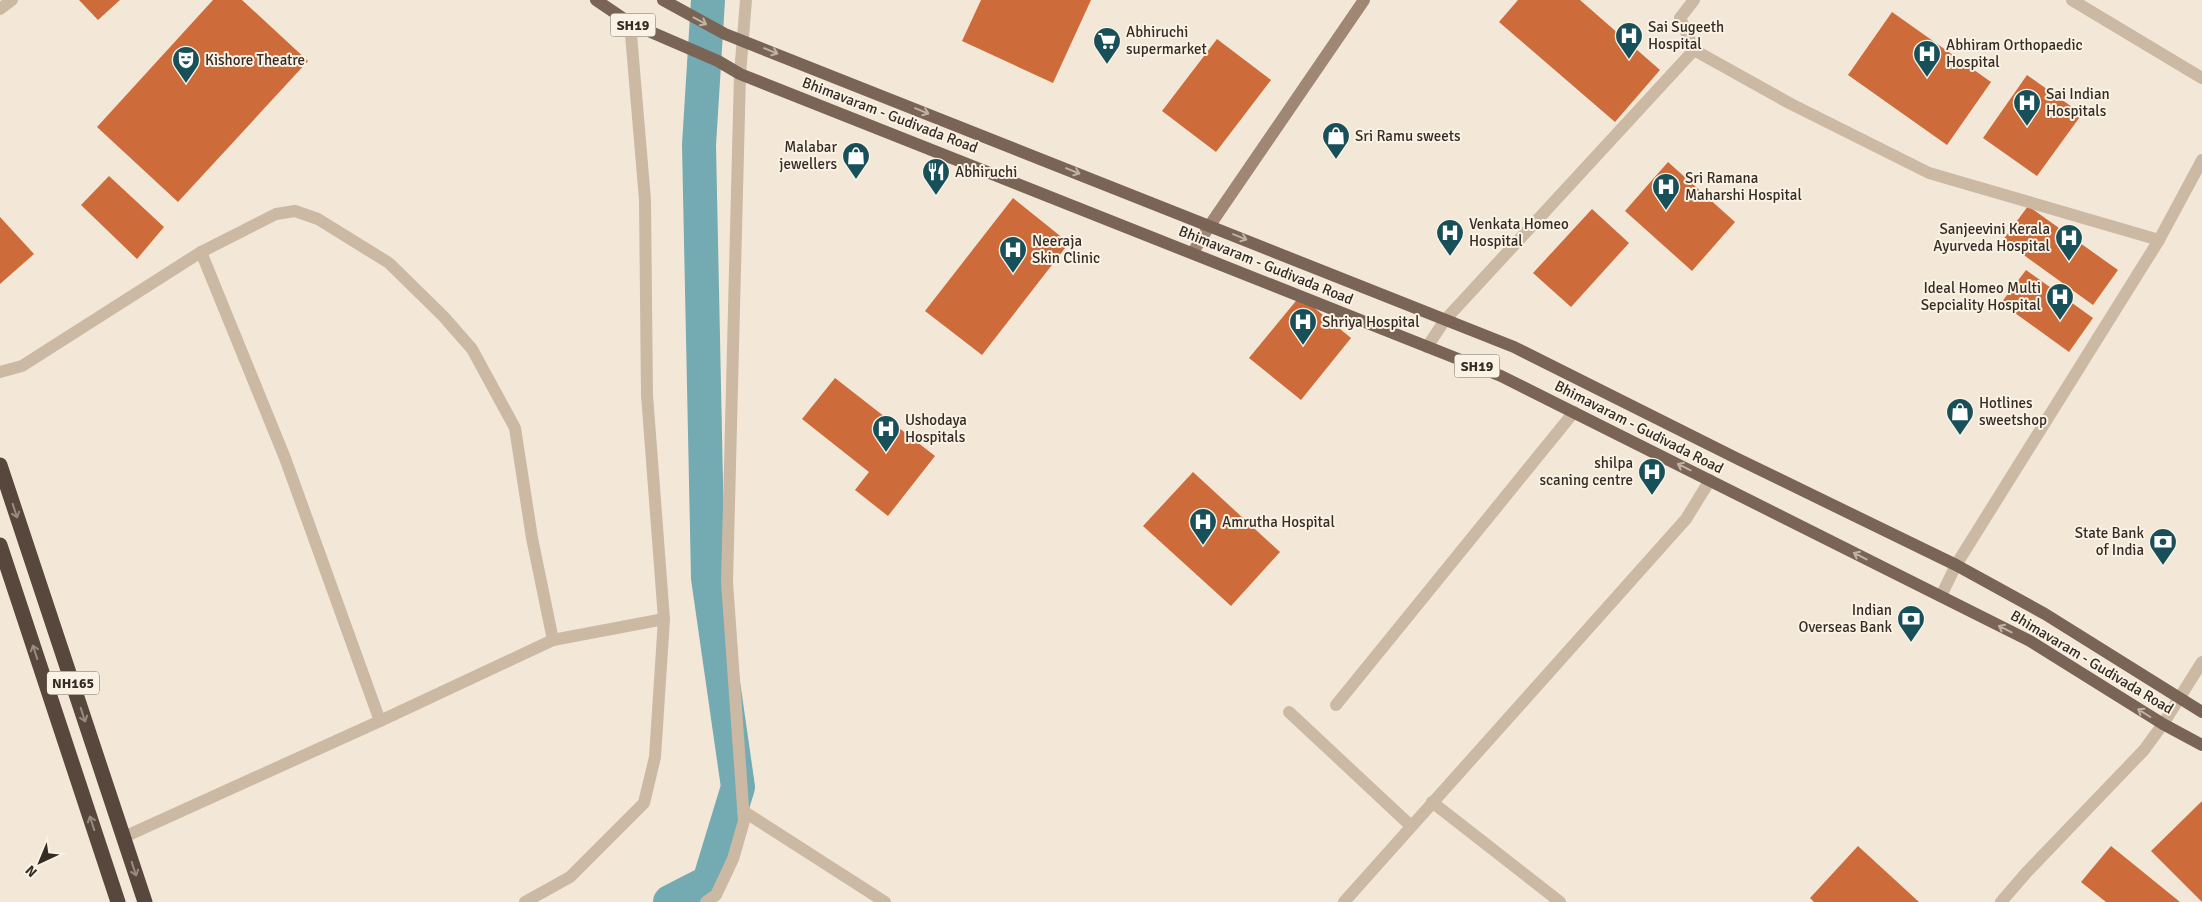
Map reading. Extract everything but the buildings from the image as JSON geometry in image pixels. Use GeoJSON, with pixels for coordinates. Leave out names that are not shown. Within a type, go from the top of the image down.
{"type":"FeatureCollection","features":[{"type":"Feature","properties":{"kind":"highway","name":"NH165"},"geometry":{"type":"LineString","coordinates":[[0,465],[144,902]]}},
{"type":"Feature","properties":{"kind":"highway","name":"NH165"},"geometry":{"type":"LineString","coordinates":[[0,545],[118,902]]}},
{"type":"Feature","properties":{"kind":"highway"},"geometry":{"type":"LineString","coordinates":[[99,845],[124,837]]}},
{"type":"Feature","properties":{"kind":"main road","name":"Bhimavaram - Gudivada Road"},"geometry":{"type":"LineString","coordinates":[[596,0],[630,23],[718,61],[740,74],[1193,252],[1501,376],[2030,641],[2163,724],[2202,745]]}},
{"type":"Feature","properties":{"kind":"main road","name":"Bhimavaram - Gudivada Road"},"geometry":{"type":"LineString","coordinates":[[663,0],[725,34],[1514,347],[1956,565],[2045,614],[2202,712]]}},
{"type":"Feature","properties":{"kind":"street"},"geometry":{"type":"LineString","coordinates":[[0,9],[12,0]]}},
{"type":"Feature","properties":{"kind":"street"},"geometry":{"type":"LineString","coordinates":[[706,902],[716,895],[733,859],[744,821],[727,582],[740,74],[746,0]]}},
{"type":"Feature","properties":{"kind":"street"},"geometry":{"type":"LineString","coordinates":[[1193,252],[1364,0]]}},
{"type":"Feature","properties":{"kind":"street"},"geometry":{"type":"LineString","coordinates":[[1694,0],[1680,18],[1694,50],[1791,104],[1929,173],[2159,240]]}},
{"type":"Feature","properties":{"kind":"street"},"geometry":{"type":"LineString","coordinates":[[2072,0],[2202,78]]}},
{"type":"Feature","properties":{"kind":"street"},"geometry":{"type":"LineString","coordinates":[[525,902],[570,877],[644,803],[655,756],[664,619],[647,395],[645,200],[630,23]]}},
{"type":"Feature","properties":{"kind":"street"},"geometry":{"type":"LineString","coordinates":[[1427,347],[1446,320],[1694,50]]}},
{"type":"Feature","properties":{"kind":"street"},"geometry":{"type":"LineString","coordinates":[[1941,596],[1956,565],[2159,240],[2202,160]]}},
{"type":"Feature","properties":{"kind":"street"},"geometry":{"type":"LineString","coordinates":[[0,372],[22,366],[201,252],[276,214],[295,211],[318,218],[389,263],[444,317],[472,349],[514,428],[532,538],[553,640]]}},
{"type":"Feature","properties":{"kind":"street"},"geometry":{"type":"LineString","coordinates":[[201,252],[285,458],[380,721]]}},
{"type":"Feature","properties":{"kind":"street"},"geometry":{"type":"LineString","coordinates":[[1336,705],[1574,412]]}},
{"type":"Feature","properties":{"kind":"street"},"geometry":{"type":"LineString","coordinates":[[1344,902],[1686,519],[1710,480]]}},
{"type":"Feature","properties":{"kind":"street"},"geometry":{"type":"LineString","coordinates":[[124,837],[553,640],[664,619]]}},
{"type":"Feature","properties":{"kind":"street"},"geometry":{"type":"LineString","coordinates":[[2001,902],[2026,873],[2144,750],[2163,724],[2202,662]]}},
{"type":"Feature","properties":{"kind":"street"},"geometry":{"type":"LineString","coordinates":[[1289,712],[1411,826]]}},
{"type":"Feature","properties":{"kind":"street"},"geometry":{"type":"LineString","coordinates":[[1432,802],[1560,902]]}},
{"type":"Feature","properties":{"kind":"street"},"geometry":{"type":"LineString","coordinates":[[743,811],[885,902]]}},
{"type":"Feature","properties":{"kind":"waterway"},"geometry":{"type":"LineString","coordinates":[[670,902],[709,882],[738,787],[708,578],[699,145],[708,0]]}},
{"type":"Feature","properties":{"kind":"place","name":"Sai Sugeeth Hospital"},"geometry":{"type":"Point","coordinates":[1629,60]}},
{"type":"Feature","properties":{"kind":"place","name":"Abhiruchi supermarket"},"geometry":{"type":"Point","coordinates":[1107,65]}},
{"type":"Feature","properties":{"kind":"place","name":"Abhiram Orthopaedic Hospital"},"geometry":{"type":"Point","coordinates":[1927,78]}},
{"type":"Feature","properties":{"kind":"place","name":"Kishore Theatre"},"geometry":{"type":"Point","coordinates":[186,84]}},
{"type":"Feature","properties":{"kind":"place","name":"Sai Indian Hospitals"},"geometry":{"type":"Point","coordinates":[2027,127]}},
{"type":"Feature","properties":{"kind":"place","name":"Sri Ramu sweets"},"geometry":{"type":"Point","coordinates":[1336,160]}},
{"type":"Feature","properties":{"kind":"place","name":"Malabar jewellers"},"geometry":{"type":"Point","coordinates":[856,180]}},
{"type":"Feature","properties":{"kind":"place","name":"Abhiruchi"},"geometry":{"type":"Point","coordinates":[936,196]}},
{"type":"Feature","properties":{"kind":"place","name":"Sri Ramana Maharshi Hospital"},"geometry":{"type":"Point","coordinates":[1666,211]}},
{"type":"Feature","properties":{"kind":"place","name":"Venkata Homeo Hospital"},"geometry":{"type":"Point","coordinates":[1450,257]}},
{"type":"Feature","properties":{"kind":"place","name":"Sanjeevini Kerala Ayurveda Hospital"},"geometry":{"type":"Point","coordinates":[2069,262]}},
{"type":"Feature","properties":{"kind":"place","name":"Neeraja Skin Clinic"},"geometry":{"type":"Point","coordinates":[1013,274]}},
{"type":"Feature","properties":{"kind":"place","name":"Ideal Homeo Multi Sepciality Hospital"},"geometry":{"type":"Point","coordinates":[2060,321]}},
{"type":"Feature","properties":{"kind":"place","name":"Shriya Hospital"},"geometry":{"type":"Point","coordinates":[1303,346]}},
{"type":"Feature","properties":{"kind":"place","name":"Hotlines sweetshop"},"geometry":{"type":"Point","coordinates":[1960,436]}},
{"type":"Feature","properties":{"kind":"place","name":"Ushodaya Hospitals"},"geometry":{"type":"Point","coordinates":[886,453]}},
{"type":"Feature","properties":{"kind":"place","name":"shilpa scaning centre"},"geometry":{"type":"Point","coordinates":[1652,496]}},
{"type":"Feature","properties":{"kind":"place","name":"Amrutha Hospital"},"geometry":{"type":"Point","coordinates":[1203,546]}},
{"type":"Feature","properties":{"kind":"place","name":"State Bank of India"},"geometry":{"type":"Point","coordinates":[2163,566]}},
{"type":"Feature","properties":{"kind":"place","name":"Indian Overseas Bank"},"geometry":{"type":"Point","coordinates":[1911,643]}}]}
